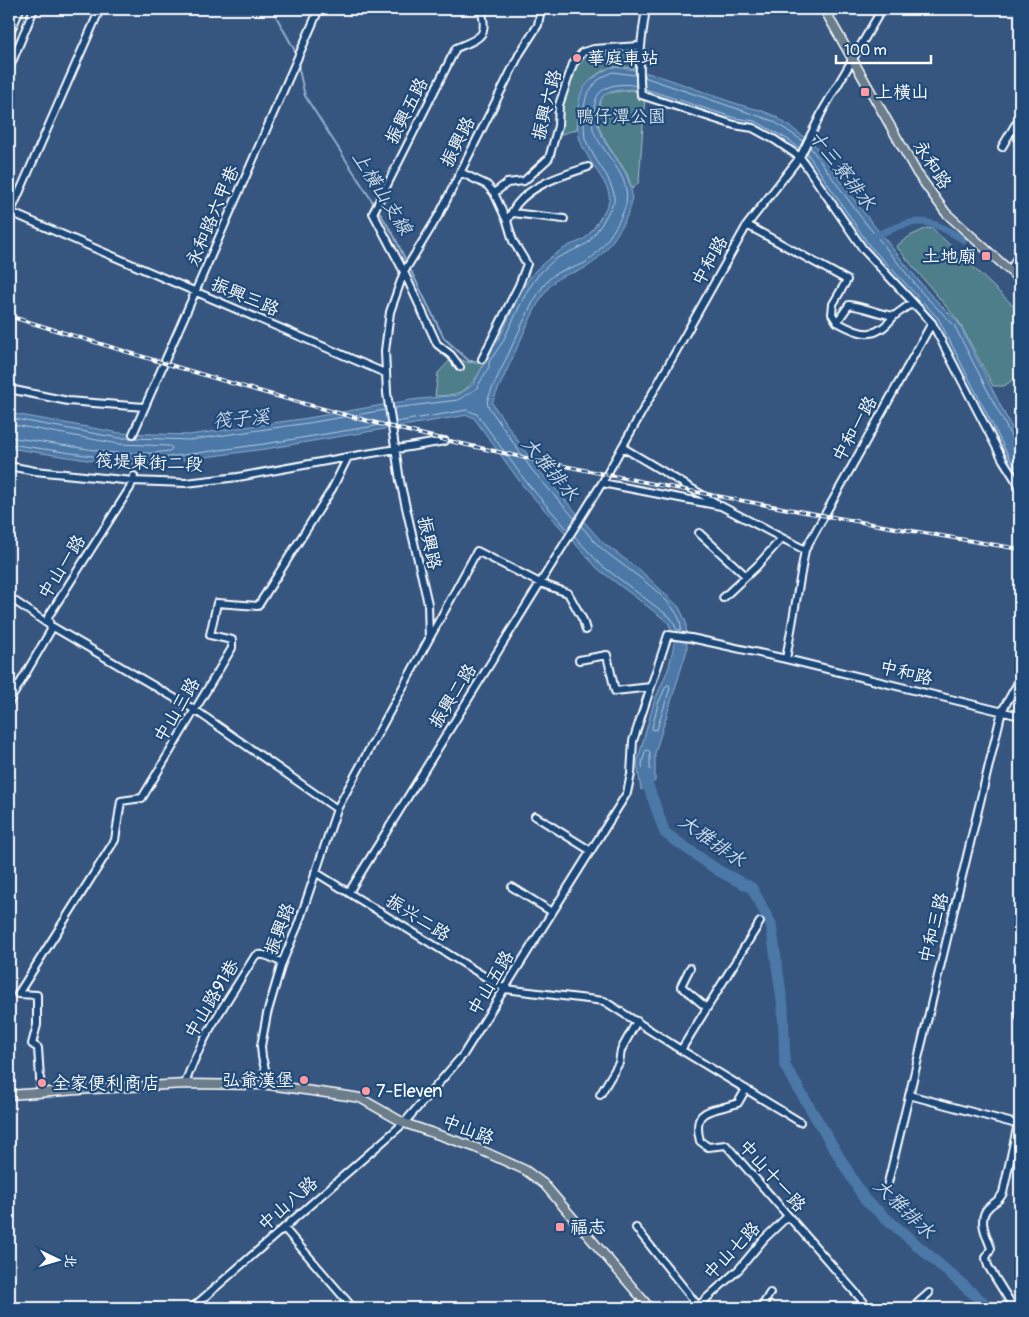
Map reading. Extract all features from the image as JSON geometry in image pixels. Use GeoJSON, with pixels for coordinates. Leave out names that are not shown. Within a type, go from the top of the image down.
{"type":"FeatureCollection","features":[{"type":"Feature","properties":{"kind":"main road","name":"永和路"},"geometry":{"type":"LineString","coordinates":[[824,9],[917,173],[946,213],[1020,280]]}},
{"type":"Feature","properties":{"kind":"main road","name":"中山路"},"geometry":{"type":"LineString","coordinates":[[9,1096],[185,1084],[269,1085],[360,1098],[404,1123],[474,1147],[534,1175],[544,1184],[650,1308]]}},
{"type":"Feature","properties":{"kind":"street"},"geometry":{"type":"LineString","coordinates":[[9,35],[20,9]]}},
{"type":"Feature","properties":{"kind":"street"},"geometry":{"type":"LineString","coordinates":[[9,69],[34,9]]}},
{"type":"Feature","properties":{"kind":"street"},"geometry":{"type":"LineString","coordinates":[[10,214],[100,9]]}},
{"type":"Feature","properties":{"kind":"street","name":"永和路六甲巷"},"geometry":{"type":"LineString","coordinates":[[133,434],[319,9]]}},
{"type":"Feature","properties":{"kind":"street","name":"振興五路"},"geometry":{"type":"LineString","coordinates":[[460,366],[451,355],[437,344],[374,213],[456,48],[472,41],[482,33],[485,27],[481,9]]}},
{"type":"Feature","properties":{"kind":"street","name":"振興路"},"geometry":{"type":"LineString","coordinates":[[269,1085],[261,1046],[267,1014],[282,963],[298,925],[338,808],[429,639],[428,604],[400,481],[385,373],[385,351],[394,296],[404,272],[440,212],[520,52],[538,24],[541,9]]}},
{"type":"Feature","properties":{"kind":"street"},"geometry":{"type":"LineString","coordinates":[[646,9],[638,69],[640,95],[734,125],[753,128],[800,156],[863,249],[932,323],[999,452],[1020,487]]}},
{"type":"Feature","properties":{"kind":"street"},"geometry":{"type":"LineString","coordinates":[[852,59],[882,9]]}},
{"type":"Feature","properties":{"kind":"street","name":"振興六路"},"geometry":{"type":"LineString","coordinates":[[494,193],[507,183],[524,181],[549,158],[558,126],[558,105],[573,64],[583,52],[594,49],[640,46]]}},
{"type":"Feature","properties":{"kind":"street","name":"中和路"},"geometry":{"type":"LineString","coordinates":[[582,516],[747,225],[800,156],[852,59]]}},
{"type":"Feature","properties":{"kind":"street"},"geometry":{"type":"LineString","coordinates":[[1002,147],[1020,120]]}},
{"type":"Feature","properties":{"kind":"street"},"geometry":{"type":"LineString","coordinates":[[507,221],[517,204],[534,189],[560,176],[588,167]]}},
{"type":"Feature","properties":{"kind":"street"},"geometry":{"type":"LineString","coordinates":[[460,172],[487,185],[494,193],[507,221],[513,241],[527,264],[516,292],[482,359]]}},
{"type":"Feature","properties":{"kind":"street"},"geometry":{"type":"LineString","coordinates":[[512,213],[564,219]]}},
{"type":"Feature","properties":{"kind":"street","name":"振興三路"},"geometry":{"type":"LineString","coordinates":[[10,214],[385,373]]}},
{"type":"Feature","properties":{"kind":"street"},"geometry":{"type":"LineString","coordinates":[[747,225],[847,280],[833,304],[832,314],[837,322],[846,327],[868,334],[881,330],[894,316],[909,305],[916,306]]}},
{"type":"Feature","properties":{"kind":"street"},"geometry":{"type":"LineString","coordinates":[[1010,271],[1020,252]]}},
{"type":"Feature","properties":{"kind":"street"},"geometry":{"type":"LineString","coordinates":[[837,322],[850,305],[894,316]]}},
{"type":"Feature","properties":{"kind":"street","name":"中和一路"},"geometry":{"type":"LineString","coordinates":[[805,550],[932,323]]}},
{"type":"Feature","properties":{"kind":"street"},"geometry":{"type":"LineString","coordinates":[[9,389],[68,401],[144,408]]}},
{"type":"Feature","properties":{"kind":"street"},"geometry":{"type":"LineString","coordinates":[[348,457],[396,448],[445,442]]}},
{"type":"Feature","properties":{"kind":"street"},"geometry":{"type":"LineString","coordinates":[[622,447],[721,506],[805,550],[786,659]]}},
{"type":"Feature","properties":{"kind":"street","name":"筏堤東街二段"},"geometry":{"type":"LineString","coordinates":[[9,466],[35,471],[186,483],[238,477],[348,457]]}},
{"type":"Feature","properties":{"kind":"street","name":"中山三路"},"geometry":{"type":"LineString","coordinates":[[41,1093],[38,1048],[32,1044],[37,1025],[38,995],[18,994],[115,840],[120,801],[142,798],[232,648],[232,640],[210,634],[217,603],[258,606],[332,489],[348,457]]}},
{"type":"Feature","properties":{"kind":"street","name":"中山一路"},"geometry":{"type":"LineString","coordinates":[[9,702],[51,630],[48,618],[134,478]]}},
{"type":"Feature","properties":{"kind":"street"},"geometry":{"type":"LineString","coordinates":[[602,483],[721,506]]}},
{"type":"Feature","properties":{"kind":"street","name":"振興二路"},"geometry":{"type":"LineString","coordinates":[[349,892],[582,516]]}},
{"type":"Feature","properties":{"kind":"street"},"geometry":{"type":"LineString","coordinates":[[699,534],[746,576]]}},
{"type":"Feature","properties":{"kind":"street"},"geometry":{"type":"LineString","coordinates":[[723,598],[782,538]]}},
{"type":"Feature","properties":{"kind":"street"},"geometry":{"type":"LineString","coordinates":[[429,639],[477,551],[540,582],[568,593],[583,620],[586,630]]}},
{"type":"Feature","properties":{"kind":"street"},"geometry":{"type":"LineString","coordinates":[[9,597],[48,624],[195,710],[338,808]]}},
{"type":"Feature","properties":{"kind":"street","name":"中和路"},"geometry":{"type":"LineString","coordinates":[[668,635],[691,638],[786,659],[1020,716]]}},
{"type":"Feature","properties":{"kind":"street","name":"中山五路"},"geometry":{"type":"LineString","coordinates":[[404,1123],[464,1055],[626,793],[631,774],[633,741],[668,635]]}},
{"type":"Feature","properties":{"kind":"street"},"geometry":{"type":"LineString","coordinates":[[579,660],[606,656],[615,691],[651,688]]}},
{"type":"Feature","properties":{"kind":"street","name":"中和三路"},"geometry":{"type":"LineString","coordinates":[[887,1188],[1002,711],[1020,679]]}},
{"type":"Feature","properties":{"kind":"street"},"geometry":{"type":"LineString","coordinates":[[535,816],[591,850]]}},
{"type":"Feature","properties":{"kind":"street","name":"振兴二路"},"geometry":{"type":"LineString","coordinates":[[315,872],[504,989]]}},
{"type":"Feature","properties":{"kind":"street"},"geometry":{"type":"LineString","coordinates":[[512,887],[552,912]]}},
{"type":"Feature","properties":{"kind":"street"},"geometry":{"type":"LineString","coordinates":[[681,1050],[760,922]]}},
{"type":"Feature","properties":{"kind":"street","name":"中山路91巷"},"geometry":{"type":"LineString","coordinates":[[185,1084],[191,1066],[211,1027],[255,956],[259,954],[268,956],[282,963]]}},
{"type":"Feature","properties":{"kind":"street"},"geometry":{"type":"LineString","coordinates":[[690,968],[681,986],[707,1008]]}},
{"type":"Feature","properties":{"kind":"street"},"geometry":{"type":"LineString","coordinates":[[504,989],[604,1001],[800,1122]]}},
{"type":"Feature","properties":{"kind":"street"},"geometry":{"type":"LineString","coordinates":[[600,1095],[619,1063],[621,1050],[637,1021]]}},
{"type":"Feature","properties":{"kind":"street","name":"中山十一路"},"geometry":{"type":"LineString","coordinates":[[746,1089],[738,1103],[701,1115],[698,1120],[697,1131],[700,1141],[708,1147],[726,1146],[869,1308]]}},
{"type":"Feature","properties":{"kind":"street"},"geometry":{"type":"LineString","coordinates":[[909,1095],[1019,1125]]}},
{"type":"Feature","properties":{"kind":"street"},"geometry":{"type":"LineString","coordinates":[[1014,1308],[988,1266],[986,1258],[991,1248],[983,1228],[984,1216],[988,1207],[1000,1200],[1003,1193],[1020,1114]]}},
{"type":"Feature","properties":{"kind":"street","name":"中山八路"},"geometry":{"type":"LineString","coordinates":[[192,1308],[404,1123]]}},
{"type":"Feature","properties":{"kind":"street","name":"中山七路"},"geometry":{"type":"LineString","coordinates":[[636,1228],[699,1307],[740,1269],[764,1239],[788,1216]]}},
{"type":"Feature","properties":{"kind":"street"},"geometry":{"type":"LineString","coordinates":[[284,1228],[353,1308]]}},
{"type":"Feature","properties":{"kind":"street"},"geometry":{"type":"LineString","coordinates":[[761,1308],[770,1293]]}},
{"type":"Feature","properties":{"kind":"street"},"geometry":{"type":"LineString","coordinates":[[912,1308],[929,1293]]}},
{"type":"Feature","properties":{"kind":"green space","name":"鴨仔潭公園"},"geometry":{"type":"Polygon","coordinates":[[[639,46],[638,70],[624,67],[606,69],[590,81],[607,93],[631,90],[645,97],[639,182],[632,189],[627,174],[599,128],[598,107],[603,96],[588,84],[580,99],[577,129],[556,136],[573,65],[583,52],[639,46]]]}},
{"type":"Feature","properties":{"kind":"green space"},"geometry":{"type":"Polygon","coordinates":[[[927,228],[933,229],[1020,312],[1020,375],[1004,386],[993,386],[959,322],[896,246],[910,236],[927,228]]]}},
{"type":"Feature","properties":{"kind":"green space"},"geometry":{"type":"Polygon","coordinates":[[[454,356],[466,362],[484,364],[471,385],[466,389],[445,396],[435,396],[438,373],[454,356]]]}},
{"type":"Feature","properties":{"kind":"water"},"geometry":{"type":"Polygon","coordinates":[[[611,67],[649,73],[760,110],[775,116],[814,144],[864,213],[927,291],[958,322],[1020,444],[1020,480],[1005,459],[934,321],[865,248],[787,145],[734,122],[631,89],[619,90],[602,97],[597,114],[597,122],[603,139],[621,166],[630,184],[632,194],[629,213],[613,240],[592,264],[557,279],[545,293],[537,305],[492,403],[536,467],[603,543],[640,570],[679,607],[686,622],[687,650],[655,753],[655,781],[641,790],[637,763],[654,702],[669,667],[675,639],[668,622],[598,569],[523,486],[474,418],[468,415],[265,449],[153,464],[113,464],[9,448],[9,413],[120,433],[189,435],[308,418],[411,400],[458,395],[473,385],[484,364],[482,361],[498,340],[528,280],[552,256],[587,236],[598,222],[609,201],[606,186],[580,140],[578,115],[582,91],[595,77],[611,67]]]}},
{"type":"Feature","properties":{"kind":"waterway","name":"上橫山支線"},"geometry":{"type":"LineString","coordinates":[[272,9],[296,56]]}},
{"type":"Feature","properties":{"kind":"waterway","name":"上橫山支線"},"geometry":{"type":"LineString","coordinates":[[298,65],[305,96],[374,204]]}},
{"type":"Feature","properties":{"kind":"waterway","name":"上橫山支線"},"geometry":{"type":"LineString","coordinates":[[377,208],[394,236],[407,263]]}},
{"type":"Feature","properties":{"kind":"waterway"},"geometry":{"type":"LineString","coordinates":[[872,237],[899,226],[919,222],[938,226],[964,240]]}},
{"type":"Feature","properties":{"kind":"waterway","name":"上橫山支線"},"geometry":{"type":"LineString","coordinates":[[409,267],[444,338],[469,361],[481,361]]}},
{"type":"Feature","properties":{"kind":"waterway","name":"大雅排水"},"geometry":{"type":"LineString","coordinates":[[646,773],[645,777],[665,833],[719,871],[752,888],[771,924],[783,1007],[785,1066],[865,1200],[988,1308]]}},
{"type":"Feature","properties":{"kind":"railway"},"geometry":{"type":"LineString","coordinates":[[9,316],[300,403],[476,447],[748,502],[1020,549]]}},
{"type":"Feature","properties":{"kind":"place","name":"華庭車站"},"geometry":{"type":"Point","coordinates":[577,58]}},
{"type":"Feature","properties":{"kind":"place","name":"上橫山"},"geometry":{"type":"Point","coordinates":[865,92]}},
{"type":"Feature","properties":{"kind":"place","name":"土地廟"},"geometry":{"type":"Point","coordinates":[986,256]}},
{"type":"Feature","properties":{"kind":"place","name":"弘爺漢堡"},"geometry":{"type":"Point","coordinates":[304,1080]}},
{"type":"Feature","properties":{"kind":"place","name":"全家便利商店"},"geometry":{"type":"Point","coordinates":[42,1083]}},
{"type":"Feature","properties":{"kind":"place","name":"7-Eleven"},"geometry":{"type":"Point","coordinates":[366,1091]}},
{"type":"Feature","properties":{"kind":"place","name":"福志"},"geometry":{"type":"Point","coordinates":[560,1227]}},
{"type":"Feature","properties":{"kind":"water label","name":"十三寮排水"},"geometry":{"type":"Point","coordinates":[842,170]}},
{"type":"Feature","properties":{"kind":"water label","name":"筏子溪"},"geometry":{"type":"Point","coordinates":[241,419]}}]}
